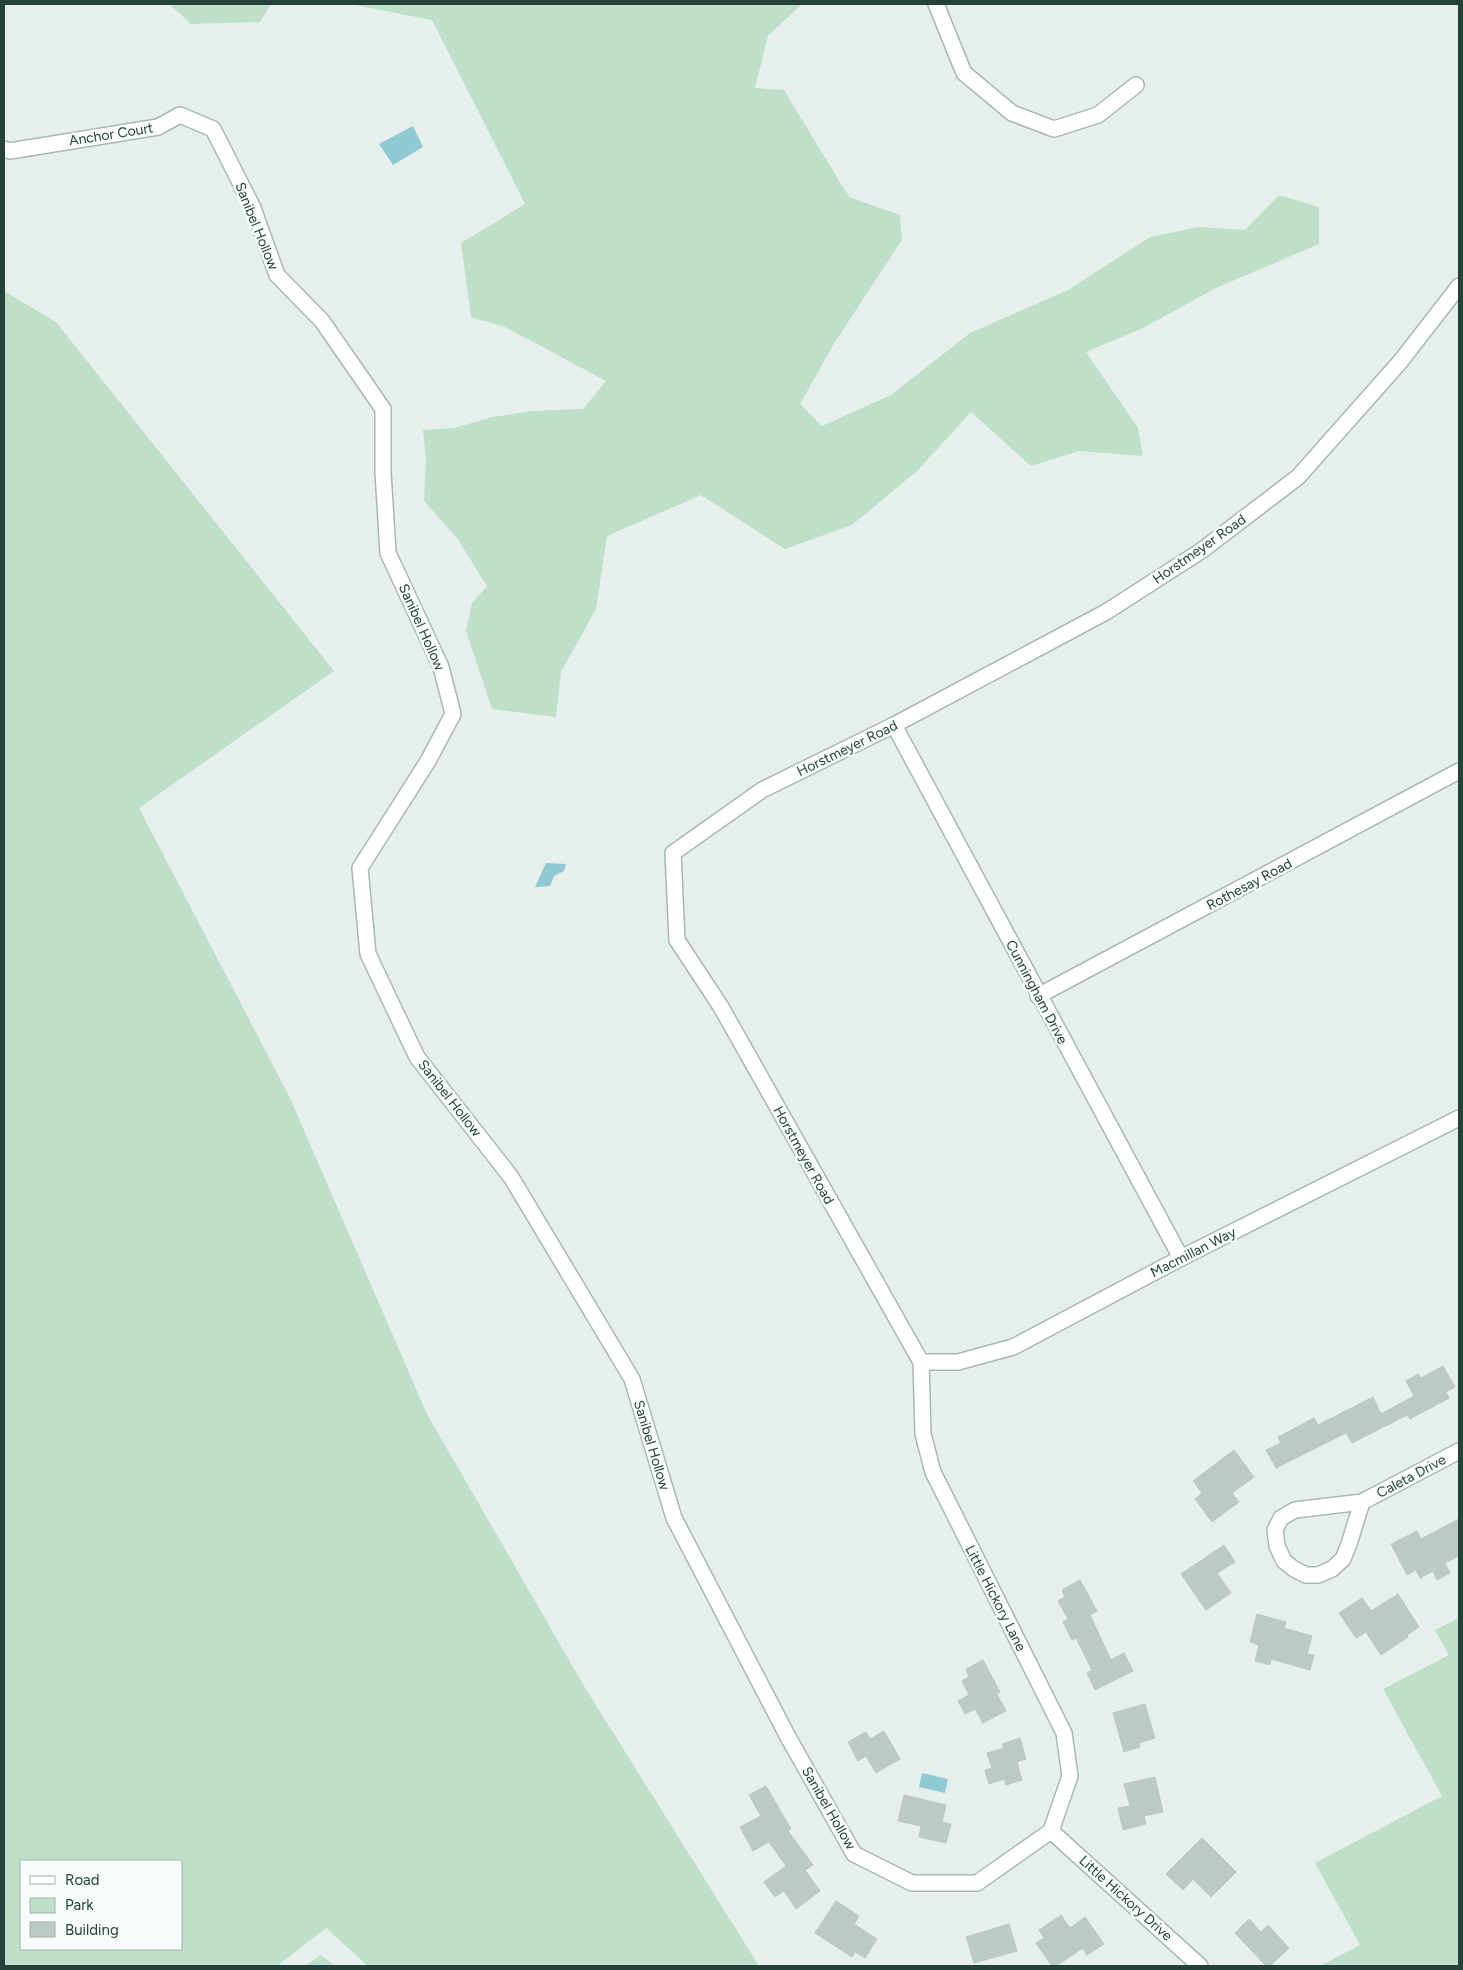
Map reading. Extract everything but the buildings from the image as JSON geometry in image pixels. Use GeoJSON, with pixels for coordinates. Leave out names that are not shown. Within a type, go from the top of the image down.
{"type":"FeatureCollection","features":[{"type":"Feature","properties":{"kind":"street"},"geometry":{"type":"LineString","coordinates":[[936,4],[964,72],[1012,113],[1054,129],[1098,115],[1136,85]]}},
{"type":"Feature","properties":{"kind":"street","name":"Anchor Court"},"geometry":{"type":"LineString","coordinates":[[4,149],[10,151],[158,127],[180,115],[213,129]]}},
{"type":"Feature","properties":{"kind":"street","name":"Sanibel Hollow"},"geometry":{"type":"LineString","coordinates":[[213,129],[253,208],[277,275],[322,321],[383,409],[383,472],[388,553],[442,667],[453,714],[428,761],[360,868],[368,954],[418,1057],[511,1176],[632,1379],[674,1518],[788,1737],[854,1854],[912,1883],[978,1884],[1051,1831]]}},
{"type":"Feature","properties":{"kind":"street","name":"Horstmeyer Road"},"geometry":{"type":"LineString","coordinates":[[921,1362],[722,1007],[677,940],[673,853],[762,790],[894,725],[1106,612],[1201,551],[1298,477],[1400,362],[1459,286]]}},
{"type":"Feature","properties":{"kind":"street","name":"Cunningham Drive"},"geometry":{"type":"LineString","coordinates":[[894,725],[1038,996],[1181,1258]]}},
{"type":"Feature","properties":{"kind":"street","name":"Rothesay Road"},"geometry":{"type":"LineString","coordinates":[[1038,996],[1459,771]]}},
{"type":"Feature","properties":{"kind":"street","name":"Macmillan Way"},"geometry":{"type":"LineString","coordinates":[[921,1362],[958,1362],[1013,1347],[1181,1258],[1459,1118]]}},
{"type":"Feature","properties":{"kind":"street","name":"Little Hickory Lane"},"geometry":{"type":"LineString","coordinates":[[921,1362],[923,1434],[933,1472],[1064,1733],[1070,1776],[1051,1831]]}},
{"type":"Feature","properties":{"kind":"street","name":"Caleta Drive"},"geometry":{"type":"LineString","coordinates":[[1362,1502],[1343,1559],[1332,1569],[1318,1575],[1306,1575],[1294,1570],[1284,1561],[1277,1546],[1275,1530],[1281,1518],[1295,1510],[1362,1502],[1459,1451]]}},
{"type":"Feature","properties":{"kind":"street","name":"Little Hickory Drive"},"geometry":{"type":"LineString","coordinates":[[1051,1831],[1200,1966]]}},
{"type":"Feature","properties":{"kind":"green space"},"geometry":{"type":"Polygon","coordinates":[[[169,4],[271,4],[260,22],[191,24],[169,4]]]}},
{"type":"Feature","properties":{"kind":"green space"},"geometry":{"type":"Polygon","coordinates":[[[350,4],[802,4],[768,36],[755,88],[784,90],[849,197],[900,215],[902,240],[835,342],[800,404],[822,426],[891,395],[970,333],[1068,290],[1150,237],[1199,227],[1245,230],[1279,195],[1319,207],[1319,244],[1216,288],[1143,328],[1086,352],[1138,428],[1143,456],[1079,451],[1031,466],[971,412],[918,470],[852,525],[785,549],[701,495],[607,536],[596,609],[561,672],[556,717],[492,709],[466,631],[472,603],[487,586],[457,538],[424,501],[426,460],[423,430],[454,428],[493,417],[532,411],[583,409],[606,381],[505,327],[471,317],[461,243],[525,204],[432,20],[350,4]]]}},
{"type":"Feature","properties":{"kind":"green space"},"geometry":{"type":"Polygon","coordinates":[[[4,291],[56,322],[334,671],[139,808],[290,1098],[427,1414],[584,1686],[759,1966],[368,1966],[326,1928],[277,1966],[4,1966],[4,291]]]}},
{"type":"Feature","properties":{"kind":"green space"},"geometry":{"type":"Polygon","coordinates":[[[1459,1618],[1459,1966],[1320,1966],[1360,1945],[1315,1863],[1442,1796],[1383,1689],[1449,1655],[1435,1630],[1459,1618]]]}},
{"type":"Feature","properties":{"kind":"green space"},"geometry":{"type":"Polygon","coordinates":[[[321,1955],[335,1966],[305,1966],[321,1955]]]}},
{"type":"Feature","properties":{"kind":"water"},"geometry":{"type":"Polygon","coordinates":[[[413,126],[423,147],[393,165],[379,144],[413,126]]]}},
{"type":"Feature","properties":{"kind":"water"},"geometry":{"type":"Polygon","coordinates":[[[546,863],[566,864],[564,871],[554,876],[550,886],[535,887],[546,863]]]}},
{"type":"Feature","properties":{"kind":"water"},"geometry":{"type":"Polygon","coordinates":[[[922,1773],[948,1779],[945,1793],[919,1787],[922,1773]]]}}]}
